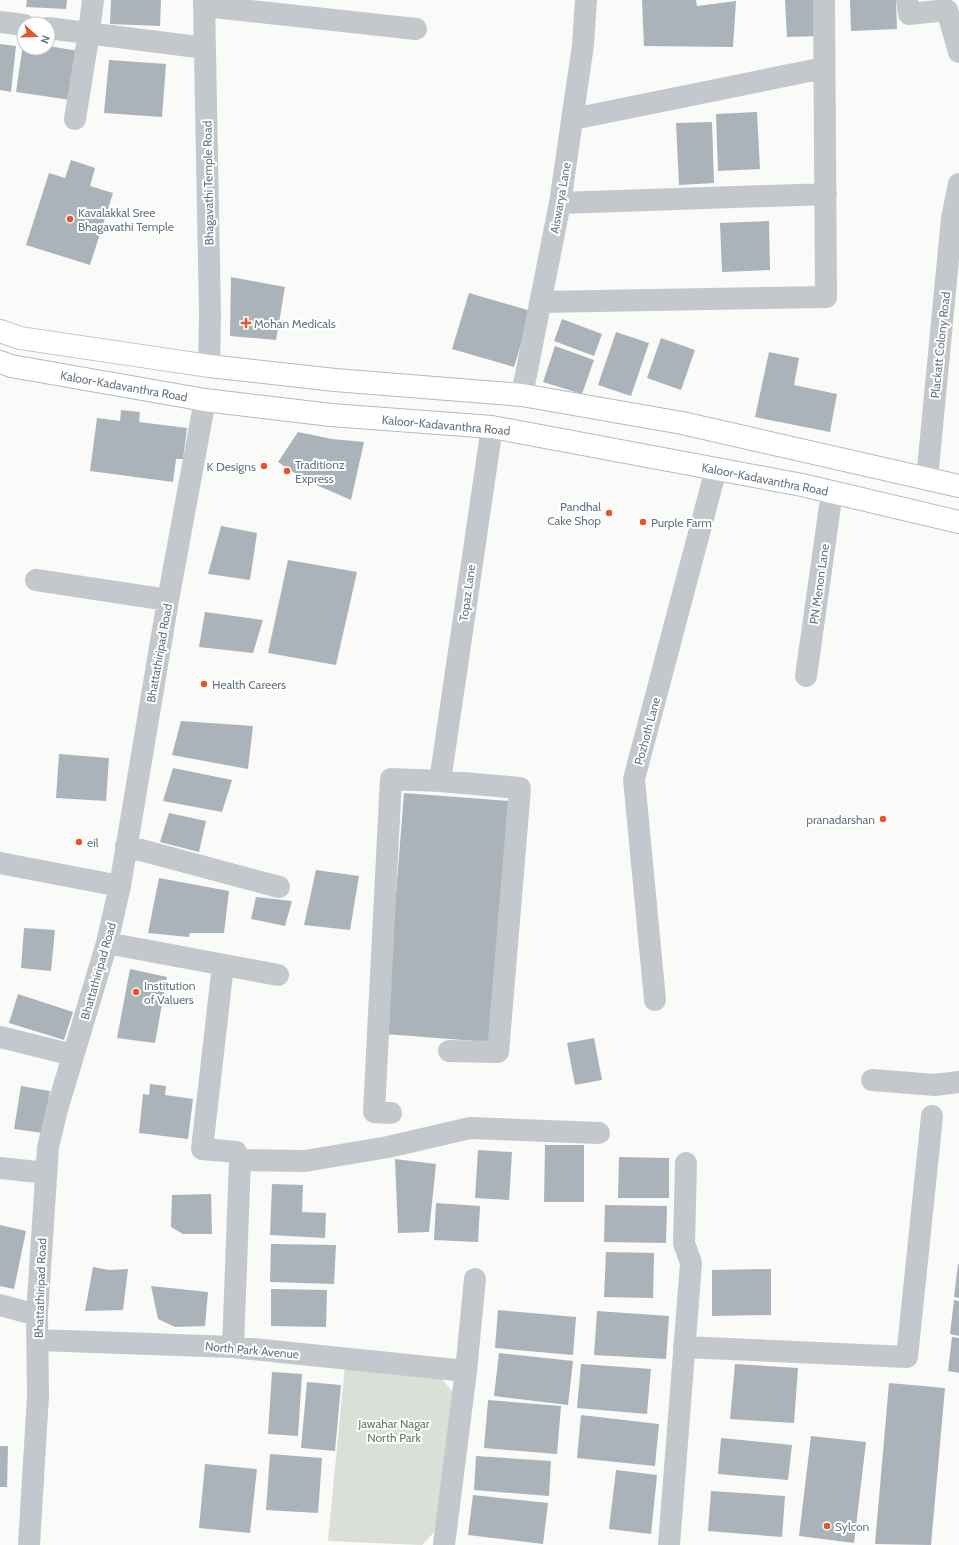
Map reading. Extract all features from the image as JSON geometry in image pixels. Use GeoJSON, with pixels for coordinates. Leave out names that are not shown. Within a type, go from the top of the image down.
{"type":"FeatureCollection","features":[{"type":"Feature","properties":{"kind":"main road"},"geometry":{"type":"LineString","coordinates":[[0,331],[20,338],[209,366],[335,380],[522,395],[682,423],[959,486]]}},
{"type":"Feature","properties":{"kind":"main road","name":"Kaloor-Kadavanthra Road"},"geometry":{"type":"LineString","coordinates":[[0,362],[11,366],[204,400],[331,415],[492,427],[832,492],[959,522]]}},
{"type":"Feature","properties":{"kind":"main road"},"geometry":{"type":"LineString","coordinates":[[204,400],[209,366]]}},
{"type":"Feature","properties":{"kind":"main road"},"geometry":{"type":"LineString","coordinates":[[918,512],[927,479]]}},
{"type":"Feature","properties":{"kind":"street"},"geometry":{"type":"LineString","coordinates":[[75,119],[90,32],[93,0]]}},
{"type":"Feature","properties":{"kind":"street","name":"Aiswarya Lane"},"geometry":{"type":"LineString","coordinates":[[522,395],[560,204],[584,45],[586,0]]}},
{"type":"Feature","properties":{"kind":"street"},"geometry":{"type":"LineString","coordinates":[[541,302],[826,297],[824,0]]}},
{"type":"Feature","properties":{"kind":"street"},"geometry":{"type":"LineString","coordinates":[[907,0],[909,14],[947,10],[959,52]]}},
{"type":"Feature","properties":{"kind":"street"},"geometry":{"type":"LineString","coordinates":[[204,3],[416,29]]}},
{"type":"Feature","properties":{"kind":"street","name":"Bhagavathi Temple Road"},"geometry":{"type":"LineString","coordinates":[[204,3],[210,308],[209,366]]}},
{"type":"Feature","properties":{"kind":"street"},"geometry":{"type":"LineString","coordinates":[[0,22],[16,24]]}},
{"type":"Feature","properties":{"kind":"street"},"geometry":{"type":"LineString","coordinates":[[56,29],[205,48]]}},
{"type":"Feature","properties":{"kind":"street"},"geometry":{"type":"LineString","coordinates":[[573,120],[824,68]]}},
{"type":"Feature","properties":{"kind":"street","name":"Plackatt Colony Road"},"geometry":{"type":"LineString","coordinates":[[927,479],[959,184]]}},
{"type":"Feature","properties":{"kind":"street"},"geometry":{"type":"LineString","coordinates":[[560,204],[826,194]]}},
{"type":"Feature","properties":{"kind":"street","name":"Bhattathiripad Road"},"geometry":{"type":"LineString","coordinates":[[29,1545],[38,1396],[37,1315],[48,1147],[73,1055],[108,943],[120,886],[168,600],[204,400]]}},
{"type":"Feature","properties":{"kind":"street","name":"Topaz Lane"},"geometry":{"type":"LineString","coordinates":[[441,770],[492,427]]}},
{"type":"Feature","properties":{"kind":"street","name":"Pozhoth Lane"},"geometry":{"type":"LineString","coordinates":[[655,1000],[634,779],[716,469]]}},
{"type":"Feature","properties":{"kind":"street","name":"PN Menon Lane"},"geometry":{"type":"LineString","coordinates":[[806,676],[832,492]]}},
{"type":"Feature","properties":{"kind":"street"},"geometry":{"type":"LineString","coordinates":[[36,580],[168,600]]}},
{"type":"Feature","properties":{"kind":"street"},"geometry":{"type":"LineString","coordinates":[[391,1113],[374,1112],[391,779],[441,770],[520,788],[498,1052],[449,1050]]}},
{"type":"Feature","properties":{"kind":"street"},"geometry":{"type":"LineString","coordinates":[[126,846],[279,887]]}},
{"type":"Feature","properties":{"kind":"street"},"geometry":{"type":"LineString","coordinates":[[0,863],[120,886]]}},
{"type":"Feature","properties":{"kind":"street"},"geometry":{"type":"LineString","coordinates":[[108,943],[278,975]]}},
{"type":"Feature","properties":{"kind":"street"},"geometry":{"type":"LineString","coordinates":[[223,965],[202,1149],[236,1152],[240,1160],[233,1347]]}},
{"type":"Feature","properties":{"kind":"street"},"geometry":{"type":"LineString","coordinates":[[0,1037],[73,1055]]}},
{"type":"Feature","properties":{"kind":"street"},"geometry":{"type":"LineString","coordinates":[[872,1080],[934,1085],[959,1082]]}},
{"type":"Feature","properties":{"kind":"street"},"geometry":{"type":"LineString","coordinates":[[684,1347],[907,1357],[932,1116]]}},
{"type":"Feature","properties":{"kind":"street"},"geometry":{"type":"LineString","coordinates":[[240,1160],[305,1161],[388,1147],[470,1128],[599,1132]]}},
{"type":"Feature","properties":{"kind":"street"},"geometry":{"type":"LineString","coordinates":[[669,1545],[691,1263],[684,1243],[686,1162]]}},
{"type":"Feature","properties":{"kind":"street"},"geometry":{"type":"LineString","coordinates":[[0,1168],[46,1174]]}},
{"type":"Feature","properties":{"kind":"street"},"geometry":{"type":"LineString","coordinates":[[444,1545],[466,1371],[475,1279]]}},
{"type":"Feature","properties":{"kind":"street"},"geometry":{"type":"LineString","coordinates":[[0,1305],[37,1315]]}},
{"type":"Feature","properties":{"kind":"street","name":"North Park Avenue"},"geometry":{"type":"LineString","coordinates":[[38,1340],[233,1347],[466,1371]]}},
{"type":"Feature","properties":{"kind":"green space","name":"Jawahar Nagar North Park"},"geometry":{"type":"Polygon","coordinates":[[[345,1365],[438,1375],[454,1393],[436,1530],[422,1545],[328,1541],[345,1365]]]}},
{"type":"Feature","properties":{"kind":"building"},"geometry":{"type":"Polygon","coordinates":[[[27,0],[67,0],[66,9],[26,7],[27,0]]]}},
{"type":"Feature","properties":{"kind":"building"},"geometry":{"type":"Polygon","coordinates":[[[111,0],[161,0],[160,26],[110,24],[111,0]]]}},
{"type":"Feature","properties":{"kind":"building"},"geometry":{"type":"Polygon","coordinates":[[[642,0],[696,0],[697,6],[736,1],[733,47],[644,46],[642,0]]]}},
{"type":"Feature","properties":{"kind":"building"},"geometry":{"type":"Polygon","coordinates":[[[785,0],[819,0],[820,36],[787,37],[785,0]]]}},
{"type":"Feature","properties":{"kind":"building"},"geometry":{"type":"Polygon","coordinates":[[[850,0],[896,0],[897,29],[851,31],[850,0]]]}},
{"type":"Feature","properties":{"kind":"building"},"geometry":{"type":"Polygon","coordinates":[[[0,44],[16,46],[11,92],[0,90],[0,44]]]}},
{"type":"Feature","properties":{"kind":"building"},"geometry":{"type":"Polygon","coordinates":[[[56,47],[79,51],[71,100],[16,92],[21,56],[56,56],[56,47]]]}},
{"type":"Feature","properties":{"kind":"building"},"geometry":{"type":"Polygon","coordinates":[[[109,60],[166,64],[162,117],[104,113],[109,60]]]}},
{"type":"Feature","properties":{"kind":"building"},"geometry":{"type":"Polygon","coordinates":[[[757,112],[760,169],[718,171],[716,114],[757,112]]]}},
{"type":"Feature","properties":{"kind":"building"},"geometry":{"type":"Polygon","coordinates":[[[712,122],[714,183],[679,185],[676,123],[712,122]]]}},
{"type":"Feature","properties":{"kind":"building","name":"Kavalakkal Sree Bhagavathi Temple"},"geometry":{"type":"Polygon","coordinates":[[[71,160],[95,168],[90,186],[113,193],[90,265],[26,245],[49,173],[65,178],[71,160]]]}},
{"type":"Feature","properties":{"kind":"building"},"geometry":{"type":"Polygon","coordinates":[[[769,221],[770,270],[722,272],[720,223],[769,221]]]}},
{"type":"Feature","properties":{"kind":"building"},"geometry":{"type":"Polygon","coordinates":[[[231,277],[285,287],[276,340],[230,336],[231,277]]]}},
{"type":"Feature","properties":{"kind":"building"},"geometry":{"type":"Polygon","coordinates":[[[469,293],[531,311],[514,367],[452,349],[469,293]]]}},
{"type":"Feature","properties":{"kind":"building"},"geometry":{"type":"Polygon","coordinates":[[[562,319],[602,334],[594,356],[554,341],[562,319]]]}},
{"type":"Feature","properties":{"kind":"building"},"geometry":{"type":"Polygon","coordinates":[[[616,332],[649,343],[631,396],[598,385],[616,332]]]}},
{"type":"Feature","properties":{"kind":"building"},"geometry":{"type":"Polygon","coordinates":[[[661,338],[695,350],[681,390],[647,378],[661,338]]]}},
{"type":"Feature","properties":{"kind":"building"},"geometry":{"type":"Polygon","coordinates":[[[555,346],[594,360],[582,394],[543,382],[555,346]]]}},
{"type":"Feature","properties":{"kind":"building"},"geometry":{"type":"Polygon","coordinates":[[[769,352],[799,358],[794,385],[837,394],[830,432],[755,417],[769,352]]]}},
{"type":"Feature","properties":{"kind":"building"},"geometry":{"type":"Polygon","coordinates":[[[121,410],[140,412],[139,422],[187,428],[183,459],[176,459],[173,482],[90,471],[97,418],[120,421],[121,410]]]}},
{"type":"Feature","properties":{"kind":"building"},"geometry":{"type":"Polygon","coordinates":[[[298,432],[332,439],[364,442],[351,500],[307,481],[278,462],[298,432]]]}},
{"type":"Feature","properties":{"kind":"building"},"geometry":{"type":"Polygon","coordinates":[[[221,526],[257,533],[250,580],[208,574],[221,526]]]}},
{"type":"Feature","properties":{"kind":"building"},"geometry":{"type":"Polygon","coordinates":[[[288,560],[357,572],[336,665],[268,653],[288,560]]]}},
{"type":"Feature","properties":{"kind":"building"},"geometry":{"type":"Polygon","coordinates":[[[205,612],[263,620],[253,653],[199,647],[205,612]]]}},
{"type":"Feature","properties":{"kind":"building"},"geometry":{"type":"Polygon","coordinates":[[[181,721],[253,726],[248,769],[172,755],[181,721]]]}},
{"type":"Feature","properties":{"kind":"building"},"geometry":{"type":"Polygon","coordinates":[[[59,754],[109,758],[106,801],[56,798],[59,754]]]}},
{"type":"Feature","properties":{"kind":"building"},"geometry":{"type":"Polygon","coordinates":[[[173,768],[232,780],[222,812],[163,801],[173,768]]]}},
{"type":"Feature","properties":{"kind":"building"},"geometry":{"type":"Polygon","coordinates":[[[404,793],[509,801],[489,1042],[385,1034],[404,793]]]}},
{"type":"Feature","properties":{"kind":"building"},"geometry":{"type":"Polygon","coordinates":[[[169,813],[206,821],[199,852],[160,842],[169,813]]]}},
{"type":"Feature","properties":{"kind":"building"},"geometry":{"type":"Polygon","coordinates":[[[316,870],[359,876],[350,930],[304,925],[316,870]]]}},
{"type":"Feature","properties":{"kind":"building"},"geometry":{"type":"Polygon","coordinates":[[[159,878],[229,891],[224,933],[190,933],[189,937],[148,933],[159,878]]]}},
{"type":"Feature","properties":{"kind":"building"},"geometry":{"type":"Polygon","coordinates":[[[256,897],[292,901],[285,926],[251,919],[256,897]]]}},
{"type":"Feature","properties":{"kind":"building"},"geometry":{"type":"Polygon","coordinates":[[[24,928],[55,930],[51,971],[21,968],[24,928]]]}},
{"type":"Feature","properties":{"kind":"building"},"geometry":{"type":"Polygon","coordinates":[[[130,969],[167,977],[155,1043],[117,1038],[130,969]]]}},
{"type":"Feature","properties":{"kind":"building"},"geometry":{"type":"Polygon","coordinates":[[[18,994],[73,1012],[64,1040],[9,1023],[18,994]]]}},
{"type":"Feature","properties":{"kind":"building"},"geometry":{"type":"Polygon","coordinates":[[[594,1038],[602,1080],[575,1085],[567,1043],[594,1038]]]}},
{"type":"Feature","properties":{"kind":"building"},"geometry":{"type":"Polygon","coordinates":[[[150,1084],[166,1086],[165,1095],[193,1099],[188,1139],[139,1133],[143,1094],[149,1095],[150,1084]]]}},
{"type":"Feature","properties":{"kind":"building"},"geometry":{"type":"Polygon","coordinates":[[[21,1086],[50,1091],[43,1133],[14,1129],[21,1086]]]}},
{"type":"Feature","properties":{"kind":"building"},"geometry":{"type":"Polygon","coordinates":[[[545,1145],[584,1145],[584,1202],[544,1202],[545,1145]]]}},
{"type":"Feature","properties":{"kind":"building"},"geometry":{"type":"Polygon","coordinates":[[[478,1150],[512,1152],[509,1200],[475,1198],[478,1150]]]}},
{"type":"Feature","properties":{"kind":"building"},"geometry":{"type":"Polygon","coordinates":[[[619,1157],[669,1158],[669,1198],[618,1198],[619,1157]]]}},
{"type":"Feature","properties":{"kind":"building"},"geometry":{"type":"Polygon","coordinates":[[[395,1159],[436,1164],[429,1232],[398,1233],[395,1159]]]}},
{"type":"Feature","properties":{"kind":"building"},"geometry":{"type":"Polygon","coordinates":[[[272,1184],[303,1185],[302,1212],[326,1213],[325,1238],[270,1235],[272,1184]]]}},
{"type":"Feature","properties":{"kind":"building"},"geometry":{"type":"Polygon","coordinates":[[[211,1194],[212,1234],[183,1234],[171,1227],[172,1195],[211,1194]]]}},
{"type":"Feature","properties":{"kind":"building"},"geometry":{"type":"Polygon","coordinates":[[[436,1203],[480,1206],[478,1242],[434,1240],[436,1203]]]}},
{"type":"Feature","properties":{"kind":"building"},"geometry":{"type":"Polygon","coordinates":[[[605,1205],[667,1206],[666,1243],[604,1242],[605,1205]]]}},
{"type":"Feature","properties":{"kind":"building"},"geometry":{"type":"Polygon","coordinates":[[[0,1225],[26,1231],[14,1289],[0,1286],[0,1225]]]}},
{"type":"Feature","properties":{"kind":"building"},"geometry":{"type":"Polygon","coordinates":[[[271,1244],[336,1245],[334,1284],[270,1282],[271,1244]]]}},
{"type":"Feature","properties":{"kind":"building"},"geometry":{"type":"Polygon","coordinates":[[[606,1252],[654,1253],[653,1298],[604,1297],[606,1252]]]}},
{"type":"Feature","properties":{"kind":"building"},"geometry":{"type":"Polygon","coordinates":[[[959,1264],[959,1298],[954,1297],[959,1264]]]}},
{"type":"Feature","properties":{"kind":"building"},"geometry":{"type":"Polygon","coordinates":[[[93,1267],[109,1270],[128,1269],[123,1310],[85,1311],[93,1267]]]}},
{"type":"Feature","properties":{"kind":"building"},"geometry":{"type":"Polygon","coordinates":[[[771,1269],[771,1315],[712,1316],[712,1270],[771,1269]]]}},
{"type":"Feature","properties":{"kind":"building"},"geometry":{"type":"Polygon","coordinates":[[[151,1286],[208,1292],[205,1326],[175,1327],[158,1319],[151,1286]]]}},
{"type":"Feature","properties":{"kind":"building"},"geometry":{"type":"Polygon","coordinates":[[[271,1289],[327,1290],[326,1327],[271,1326],[271,1289]]]}},
{"type":"Feature","properties":{"kind":"building"},"geometry":{"type":"Polygon","coordinates":[[[954,1300],[959,1301],[959,1336],[950,1334],[954,1300]]]}},
{"type":"Feature","properties":{"kind":"building"},"geometry":{"type":"Polygon","coordinates":[[[498,1310],[576,1317],[573,1355],[495,1348],[498,1310]]]}},
{"type":"Feature","properties":{"kind":"building"},"geometry":{"type":"Polygon","coordinates":[[[597,1311],[669,1316],[666,1359],[594,1355],[597,1311]]]}},
{"type":"Feature","properties":{"kind":"building"},"geometry":{"type":"Polygon","coordinates":[[[952,1337],[959,1338],[959,1373],[948,1371],[952,1337]]]}},
{"type":"Feature","properties":{"kind":"building"},"geometry":{"type":"Polygon","coordinates":[[[499,1353],[573,1361],[568,1405],[494,1396],[499,1353]]]}},
{"type":"Feature","properties":{"kind":"building"},"geometry":{"type":"Polygon","coordinates":[[[581,1364],[651,1369],[647,1414],[577,1408],[581,1364]]]}},
{"type":"Feature","properties":{"kind":"building"},"geometry":{"type":"Polygon","coordinates":[[[735,1364],[798,1368],[794,1423],[730,1419],[735,1364]]]}},
{"type":"Feature","properties":{"kind":"building"},"geometry":{"type":"Polygon","coordinates":[[[272,1372],[302,1374],[298,1436],[268,1434],[272,1372]]]}},
{"type":"Feature","properties":{"kind":"building"},"geometry":{"type":"Polygon","coordinates":[[[307,1382],[341,1385],[335,1451],[301,1448],[307,1382]]]}},
{"type":"Feature","properties":{"kind":"building"},"geometry":{"type":"Polygon","coordinates":[[[889,1383],[945,1388],[931,1545],[875,1544],[889,1383]]]}},
{"type":"Feature","properties":{"kind":"building"},"geometry":{"type":"Polygon","coordinates":[[[488,1400],[561,1406],[557,1454],[484,1448],[488,1400]]]}},
{"type":"Feature","properties":{"kind":"building"},"geometry":{"type":"Polygon","coordinates":[[[581,1415],[659,1424],[655,1466],[577,1458],[581,1415]]]}},
{"type":"Feature","properties":{"kind":"building"},"geometry":{"type":"Polygon","coordinates":[[[811,1436],[866,1442],[854,1543],[799,1536],[811,1436]]]}},
{"type":"Feature","properties":{"kind":"building"},"geometry":{"type":"Polygon","coordinates":[[[721,1438],[792,1445],[788,1480],[718,1474],[721,1438]]]}},
{"type":"Feature","properties":{"kind":"building"},"geometry":{"type":"Polygon","coordinates":[[[0,1446],[8,1446],[7,1487],[0,1487],[0,1446]]]}},
{"type":"Feature","properties":{"kind":"building"},"geometry":{"type":"Polygon","coordinates":[[[270,1454],[322,1458],[318,1513],[266,1510],[270,1454]]]}},
{"type":"Feature","properties":{"kind":"building"},"geometry":{"type":"Polygon","coordinates":[[[476,1456],[551,1461],[549,1496],[474,1490],[476,1456]]]}},
{"type":"Feature","properties":{"kind":"building"},"geometry":{"type":"Polygon","coordinates":[[[205,1464],[257,1469],[250,1533],[199,1528],[205,1464]]]}},
{"type":"Feature","properties":{"kind":"building"},"geometry":{"type":"Polygon","coordinates":[[[616,1470],[657,1475],[651,1534],[609,1529],[616,1470]]]}},
{"type":"Feature","properties":{"kind":"building"},"geometry":{"type":"Polygon","coordinates":[[[711,1491],[785,1496],[782,1537],[708,1531],[711,1491]]]}},
{"type":"Feature","properties":{"kind":"building"},"geometry":{"type":"Polygon","coordinates":[[[473,1495],[548,1503],[543,1544],[468,1535],[473,1495]]]}},
{"type":"Feature","properties":{"kind":"place","name":"Kavalakkal Sree Bhagavathi Temple"},"geometry":{"type":"Point","coordinates":[70,219]}},
{"type":"Feature","properties":{"kind":"place","name":"Mohan Medicals"},"geometry":{"type":"Point","coordinates":[246,323]}},
{"type":"Feature","properties":{"kind":"place","name":"K Designs"},"geometry":{"type":"Point","coordinates":[264,466]}},
{"type":"Feature","properties":{"kind":"place","name":"Traditionz Express"},"geometry":{"type":"Point","coordinates":[287,471]}},
{"type":"Feature","properties":{"kind":"place","name":"Pandhal Cake Shop"},"geometry":{"type":"Point","coordinates":[609,513]}},
{"type":"Feature","properties":{"kind":"place","name":"Purple Farm"},"geometry":{"type":"Point","coordinates":[643,522]}},
{"type":"Feature","properties":{"kind":"place","name":"Health Careers"},"geometry":{"type":"Point","coordinates":[204,684]}},
{"type":"Feature","properties":{"kind":"place","name":"pranadarshan"},"geometry":{"type":"Point","coordinates":[883,819]}},
{"type":"Feature","properties":{"kind":"place","name":"eil"},"geometry":{"type":"Point","coordinates":[79,842]}},
{"type":"Feature","properties":{"kind":"place","name":"Institution of Valuers"},"geometry":{"type":"Point","coordinates":[136,992]}},
{"type":"Feature","properties":{"kind":"place","name":"Sylcon"},"geometry":{"type":"Point","coordinates":[827,1526]}}]}
